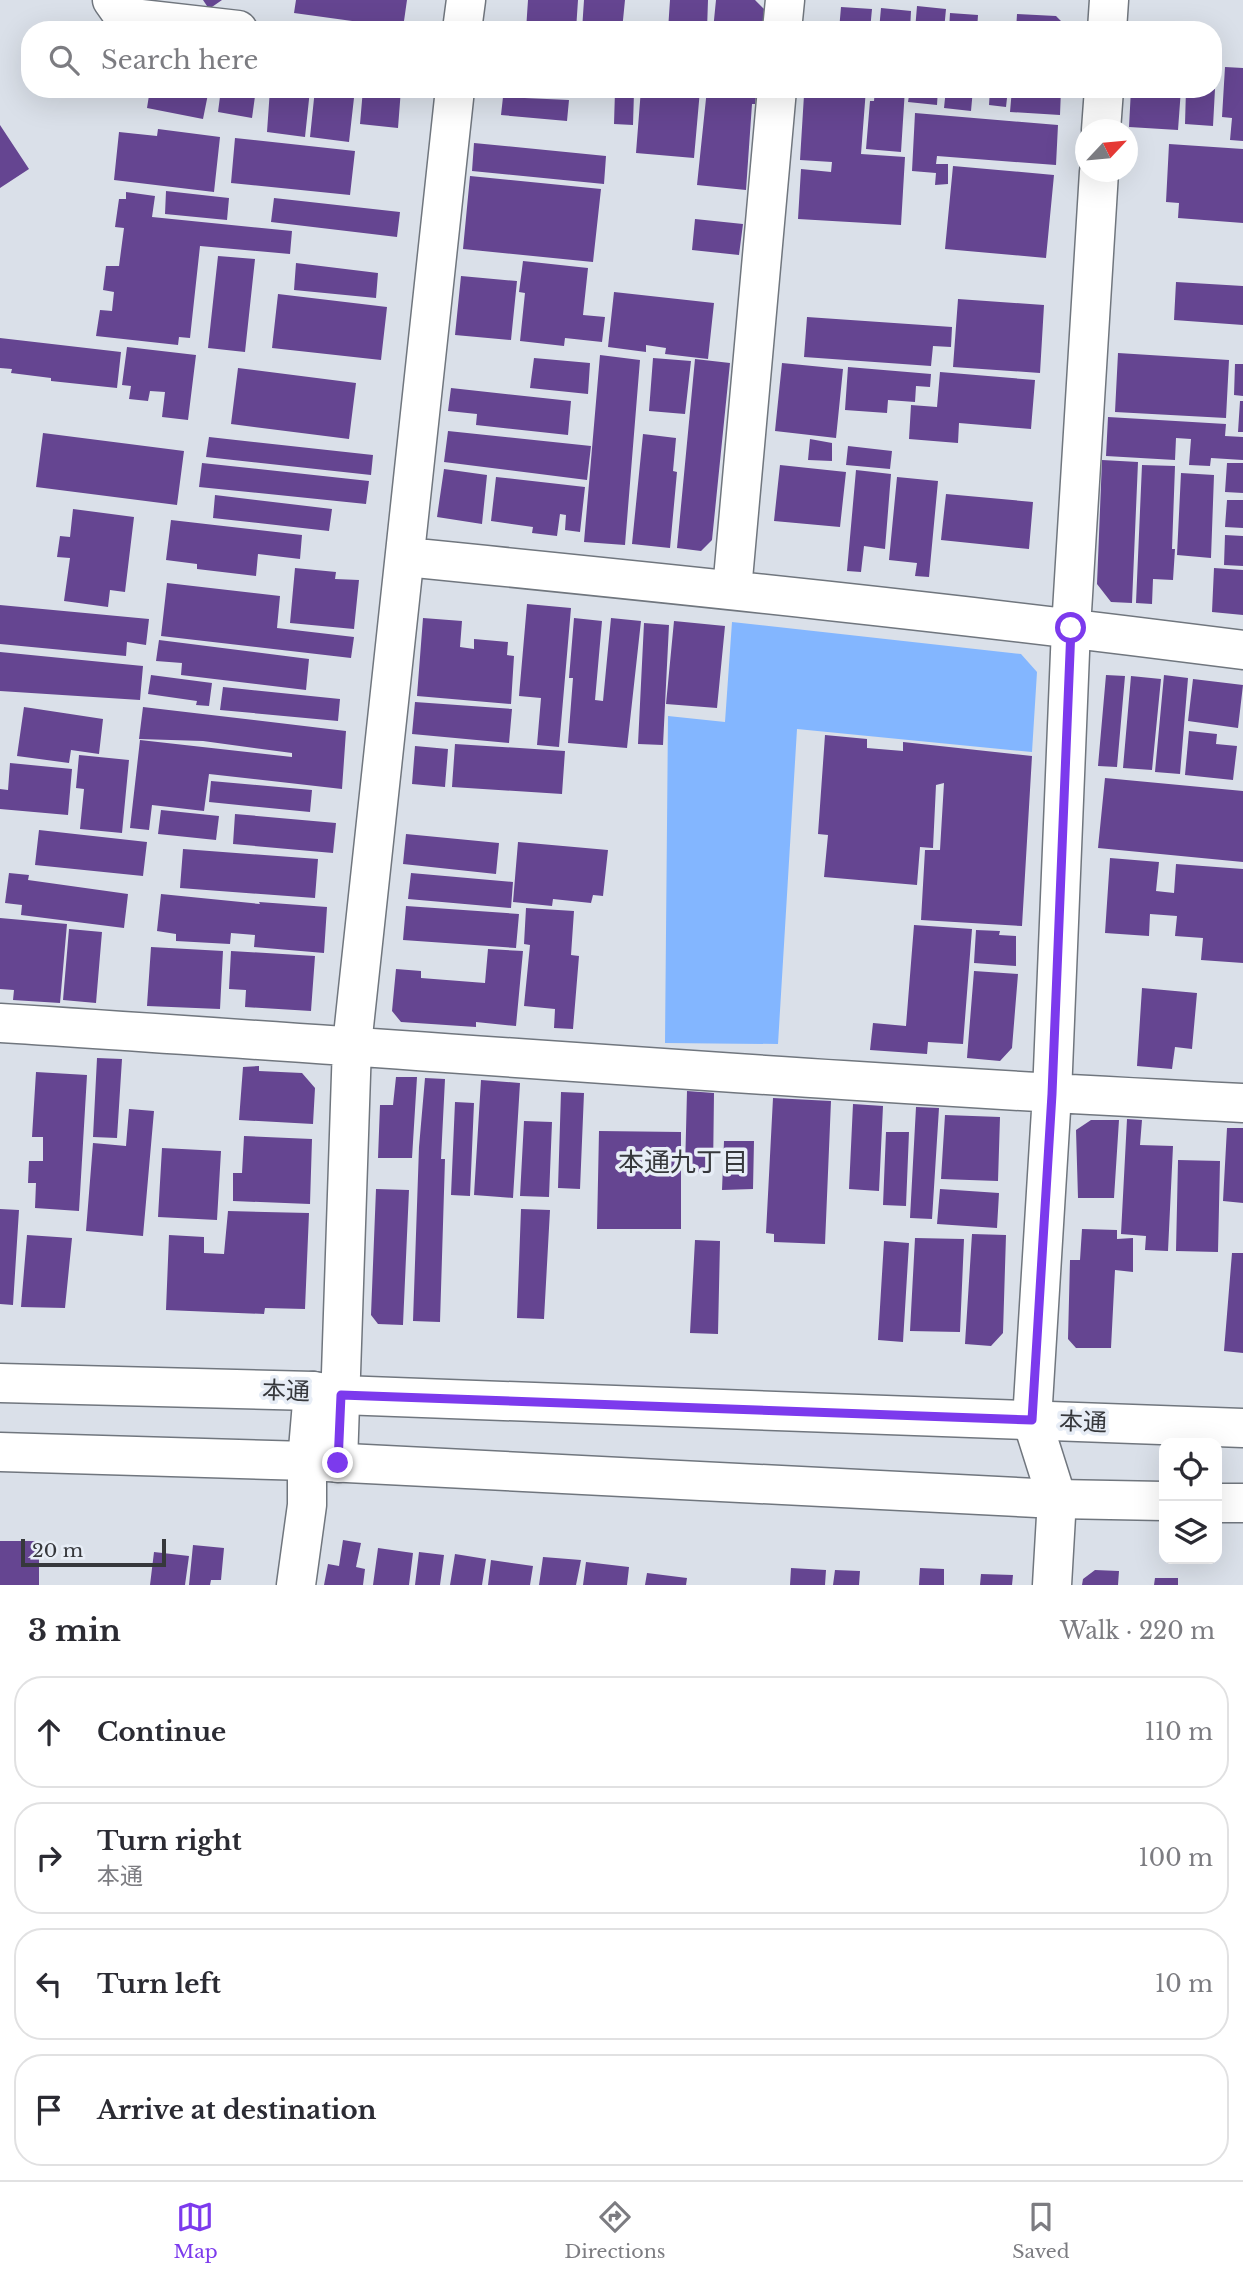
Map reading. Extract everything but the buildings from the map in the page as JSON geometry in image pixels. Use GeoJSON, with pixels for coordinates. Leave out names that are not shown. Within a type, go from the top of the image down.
{"type":"FeatureCollection","features":[{"type":"Feature","properties":{"kind":"street"},"geometry":{"type":"LineString","coordinates":[[112,0],[124,17],[159,21]]}},
{"type":"Feature","properties":{"kind":"street"},"geometry":{"type":"LineString","coordinates":[[463,21],[466,0]]}},
{"type":"Feature","properties":{"kind":"street"},"geometry":{"type":"LineString","coordinates":[[783,21],[785,0]]}},
{"type":"Feature","properties":{"kind":"street"},"geometry":{"type":"LineString","coordinates":[[1108,21],[1109,0]]}},
{"type":"Feature","properties":{"kind":"street"},"geometry":{"type":"LineString","coordinates":[[296,1585],[307,1505],[322,1462],[352,1045],[455,98]]}},
{"type":"Feature","properties":{"kind":"street"},"geometry":{"type":"LineString","coordinates":[[732,590],[776,98]]}},
{"type":"Feature","properties":{"kind":"street"},"geometry":{"type":"LineString","coordinates":[[1102,119],[1103,98]]}},
{"type":"Feature","properties":{"kind":"street"},"geometry":{"type":"LineString","coordinates":[[1052,1585],[1057,1499],[1032,1420],[1052,1094],[1071,628],[1098,182]]}},
{"type":"Feature","properties":{"kind":"street"},"geometry":{"type":"LineString","coordinates":[[407,557],[732,590],[1243,650]]}},
{"type":"Feature","properties":{"kind":"street"},"geometry":{"type":"LineString","coordinates":[[0,1023],[1052,1094],[1243,1103]]}},
{"type":"Feature","properties":{"kind":"street","name":"本通"},"geometry":{"type":"LineString","coordinates":[[0,1383],[1243,1428]]}},
{"type":"Feature","properties":{"kind":"street"},"geometry":{"type":"LineString","coordinates":[[0,1452],[322,1462],[1057,1499],[1159,1501]]}},
{"type":"Feature","properties":{"kind":"street"},"geometry":{"type":"LineString","coordinates":[[1222,1503],[1243,1503]]}},
{"type":"Feature","properties":{"kind":"shaded area"},"geometry":{"type":"Polygon","coordinates":[[[732,622],[1021,654],[1037,672],[1032,752],[797,729],[778,1044],[665,1043],[668,716],[725,722],[732,622]]]}},
{"type":"Feature","properties":{"kind":"district","name":"本通九丁目"},"geometry":{"type":"Point","coordinates":[683,1162]}},
{"type":"Feature","properties":{"kind":"route"},"geometry":{"type":"LineString","coordinates":[[338,1463],[341,1395],[1032,1420],[1052,1094],[1071,628]]}}]}
